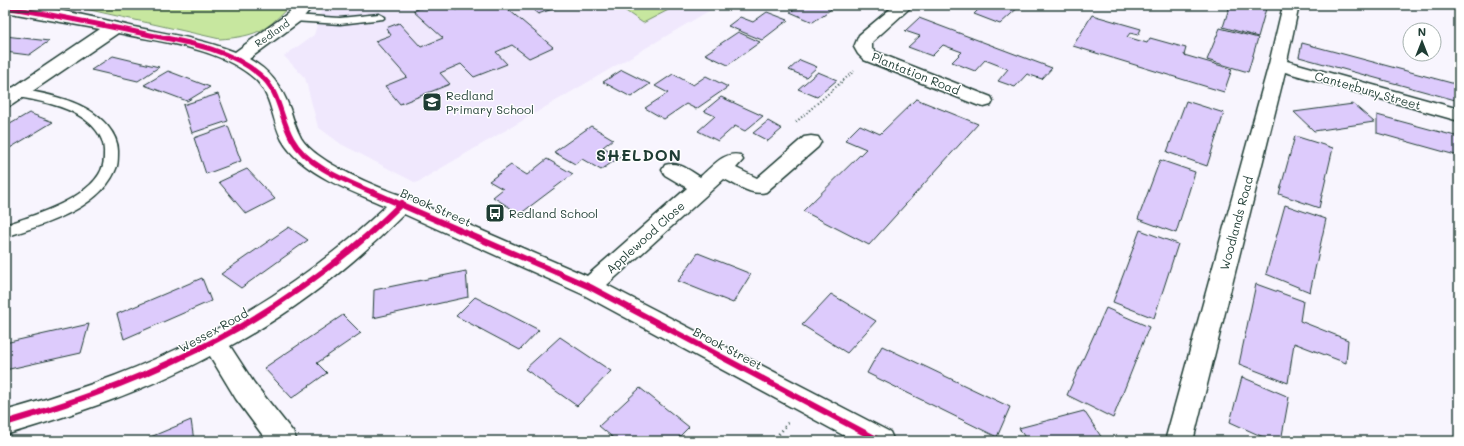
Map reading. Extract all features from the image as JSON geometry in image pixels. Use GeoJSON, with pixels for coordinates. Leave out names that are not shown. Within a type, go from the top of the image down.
{"type":"FeatureCollection","features":[{"type":"Feature","properties":{"kind":"street","name":"Redland"},"geometry":{"type":"LineString","coordinates":[[236,59],[293,18],[306,5]]}},
{"type":"Feature","properties":{"kind":"street","name":"Plantation Road"},"geometry":{"type":"LineString","coordinates":[[905,5],[865,39],[862,43],[862,48],[870,56],[984,101]]}},
{"type":"Feature","properties":{"kind":"street","name":"Woodlands Road"},"geometry":{"type":"LineString","coordinates":[[1179,441],[1278,64],[1292,5]]}},
{"type":"Feature","properties":{"kind":"street","name":"Brook Street"},"geometry":{"type":"LineString","coordinates":[[5,7],[30,7],[194,45],[236,59],[263,76],[271,87],[289,133],[300,150],[323,167],[359,186],[402,203],[590,288],[880,441]]}},
{"type":"Feature","properties":{"kind":"street"},"geometry":{"type":"LineString","coordinates":[[9,95],[115,27]]}},
{"type":"Feature","properties":{"kind":"street","name":"Canterbury Street"},"geometry":{"type":"LineString","coordinates":[[1278,64],[1459,115]]}},
{"type":"Feature","properties":{"kind":"street","name":"Applewood Close"},"geometry":{"type":"LineString","coordinates":[[590,288],[728,165],[760,188],[811,142]]}},
{"type":"Feature","properties":{"kind":"street"},"geometry":{"type":"LineString","coordinates":[[672,170],[702,187]]}},
{"type":"Feature","properties":{"kind":"street","name":"Wessex Road"},"geometry":{"type":"LineString","coordinates":[[5,423],[85,399],[128,383],[175,363],[215,343],[308,283],[346,254],[402,203]]}},
{"type":"Feature","properties":{"kind":"street"},"geometry":{"type":"LineString","coordinates":[[215,343],[245,391],[283,441]]}},
{"type":"Feature","properties":{"kind":"lane"},"geometry":{"type":"LineString","coordinates":[[293,18],[340,21],[379,17]]}},
{"type":"Feature","properties":{"kind":"lane"},"geometry":{"type":"LineString","coordinates":[[5,231],[44,218],[62,210],[91,192],[104,178],[110,168],[112,157],[107,135],[101,126],[90,116],[66,105],[9,95]]}},
{"type":"Feature","properties":{"kind":"path"},"geometry":{"type":"LineString","coordinates":[[795,123],[870,56]]}},
{"type":"Feature","properties":{"kind":"shaded area","name":"Redland Primary School"},"geometry":{"type":"Polygon","coordinates":[[[323,5],[719,5],[416,183],[341,144],[318,127],[305,78],[284,56],[314,35],[323,5]]]}},
{"type":"Feature","properties":{"kind":"green space"},"geometry":{"type":"Polygon","coordinates":[[[68,5],[291,5],[272,23],[260,31],[243,36],[220,39],[68,5]]]}},
{"type":"Feature","properties":{"kind":"green space"},"geometry":{"type":"Polygon","coordinates":[[[617,5],[678,5],[643,23],[617,5]]]}},
{"type":"Feature","properties":{"kind":"building"},"geometry":{"type":"Polygon","coordinates":[[[429,5],[451,5],[456,10],[469,5],[503,5],[553,47],[529,58],[512,45],[496,52],[507,64],[474,77],[461,64],[440,73],[450,84],[400,104],[385,86],[407,77],[375,41],[391,35],[386,28],[399,23],[421,47],[443,38],[413,11],[429,5]]]}},
{"type":"Feature","properties":{"kind":"building"},"geometry":{"type":"Polygon","coordinates":[[[527,5],[564,5],[538,14],[527,5]]]}},
{"type":"Feature","properties":{"kind":"building"},"geometry":{"type":"Polygon","coordinates":[[[801,5],[837,5],[813,22],[790,12],[801,5]]]}},
{"type":"Feature","properties":{"kind":"building"},"geometry":{"type":"Polygon","coordinates":[[[971,5],[1021,5],[1000,24],[974,14],[980,8],[971,5]]]}},
{"type":"Feature","properties":{"kind":"building"},"geometry":{"type":"Polygon","coordinates":[[[1230,5],[1267,5],[1258,37],[1223,27],[1230,5]]]}},
{"type":"Feature","properties":{"kind":"building"},"geometry":{"type":"Polygon","coordinates":[[[767,12],[788,20],[762,40],[728,26],[740,17],[753,22],[767,12]]]}},
{"type":"Feature","properties":{"kind":"building"},"geometry":{"type":"Polygon","coordinates":[[[1092,15],[1141,29],[1138,35],[1130,33],[1127,37],[1147,43],[1150,38],[1186,48],[1184,55],[1232,69],[1224,92],[1073,46],[1092,15]]]}},
{"type":"Feature","properties":{"kind":"building"},"geometry":{"type":"Polygon","coordinates":[[[919,18],[1052,68],[1042,79],[1027,74],[1015,87],[998,81],[1008,69],[985,60],[975,71],[952,62],[962,52],[943,45],[932,56],[908,47],[920,36],[905,31],[919,18]]]}},
{"type":"Feature","properties":{"kind":"building"},"geometry":{"type":"Polygon","coordinates":[[[1220,28],[1258,38],[1248,72],[1207,60],[1220,28]]]}},
{"type":"Feature","properties":{"kind":"building"},"geometry":{"type":"Polygon","coordinates":[[[738,32],[760,42],[728,65],[705,54],[738,32]]]}},
{"type":"Feature","properties":{"kind":"building"},"geometry":{"type":"Polygon","coordinates":[[[5,36],[49,41],[29,55],[5,52],[5,36]]]}},
{"type":"Feature","properties":{"kind":"building"},"geometry":{"type":"Polygon","coordinates":[[[1302,43],[1459,85],[1459,101],[1299,57],[1302,43]]]}},
{"type":"Feature","properties":{"kind":"building"},"geometry":{"type":"Polygon","coordinates":[[[113,56],[159,67],[138,81],[91,70],[113,56]]]}},
{"type":"Feature","properties":{"kind":"building"},"geometry":{"type":"Polygon","coordinates":[[[800,60],[817,67],[806,77],[789,70],[800,60]]]}},
{"type":"Feature","properties":{"kind":"building"},"geometry":{"type":"Polygon","coordinates":[[[622,70],[650,84],[631,97],[603,82],[622,70]]]}},
{"type":"Feature","properties":{"kind":"building"},"geometry":{"type":"Polygon","coordinates":[[[168,71],[210,87],[187,101],[144,85],[168,71]]]}},
{"type":"Feature","properties":{"kind":"building"},"geometry":{"type":"Polygon","coordinates":[[[818,72],[837,80],[817,97],[798,89],[818,72]]]}},
{"type":"Feature","properties":{"kind":"building"},"geometry":{"type":"Polygon","coordinates":[[[673,74],[693,85],[706,76],[728,87],[696,109],[686,104],[664,119],[645,108],[668,93],[655,86],[673,74]]]}},
{"type":"Feature","properties":{"kind":"building"},"geometry":{"type":"Polygon","coordinates":[[[218,94],[228,121],[192,133],[183,105],[218,94]]]}},
{"type":"Feature","properties":{"kind":"building"},"geometry":{"type":"Polygon","coordinates":[[[721,97],[763,116],[745,131],[735,126],[718,141],[698,131],[715,116],[704,111],[721,97]]]}},
{"type":"Feature","properties":{"kind":"building"},"geometry":{"type":"Polygon","coordinates":[[[916,99],[978,124],[869,245],[803,211],[866,149],[845,140],[860,125],[880,134],[916,99]]]}},
{"type":"Feature","properties":{"kind":"building"},"geometry":{"type":"Polygon","coordinates":[[[1186,101],[1224,113],[1207,166],[1167,152],[1186,101]]]}},
{"type":"Feature","properties":{"kind":"building"},"geometry":{"type":"Polygon","coordinates":[[[1353,104],[1374,122],[1314,131],[1294,112],[1353,104]]]}},
{"type":"Feature","properties":{"kind":"building"},"geometry":{"type":"Polygon","coordinates":[[[29,113],[53,122],[5,151],[5,127],[29,113]]]}},
{"type":"Feature","properties":{"kind":"building"},"geometry":{"type":"Polygon","coordinates":[[[1377,115],[1459,137],[1459,156],[1377,133],[1377,115]]]}},
{"type":"Feature","properties":{"kind":"building"},"geometry":{"type":"Polygon","coordinates":[[[768,121],[782,129],[768,141],[753,133],[768,121]]]}},
{"type":"Feature","properties":{"kind":"building"},"geometry":{"type":"Polygon","coordinates":[[[228,126],[241,161],[206,174],[194,138],[228,126]]]}},
{"type":"Feature","properties":{"kind":"building"},"geometry":{"type":"Polygon","coordinates":[[[591,126],[613,139],[603,147],[620,157],[601,170],[582,159],[575,164],[554,152],[591,126]]]}},
{"type":"Feature","properties":{"kind":"building"},"geometry":{"type":"Polygon","coordinates":[[[1295,136],[1333,148],[1319,208],[1279,194],[1295,136]]]}},
{"type":"Feature","properties":{"kind":"building"},"geometry":{"type":"Polygon","coordinates":[[[547,159],[573,174],[520,214],[493,197],[503,189],[489,181],[511,165],[527,175],[547,159]]]}},
{"type":"Feature","properties":{"kind":"building"},"geometry":{"type":"Polygon","coordinates":[[[1160,160],[1195,172],[1176,233],[1138,219],[1160,160]]]}},
{"type":"Feature","properties":{"kind":"building"},"geometry":{"type":"Polygon","coordinates":[[[247,169],[275,199],[246,214],[219,182],[247,169]]]}},
{"type":"Feature","properties":{"kind":"building"},"geometry":{"type":"Polygon","coordinates":[[[1285,205],[1326,219],[1310,292],[1266,274],[1285,205]]]}},
{"type":"Feature","properties":{"kind":"building"},"geometry":{"type":"Polygon","coordinates":[[[289,227],[308,240],[241,288],[221,274],[289,227]]]}},
{"type":"Feature","properties":{"kind":"building"},"geometry":{"type":"Polygon","coordinates":[[[1140,230],[1178,244],[1154,318],[1113,302],[1140,230]]]}},
{"type":"Feature","properties":{"kind":"building"},"geometry":{"type":"Polygon","coordinates":[[[698,253],[751,274],[733,303],[678,281],[698,253]]]}},
{"type":"Feature","properties":{"kind":"building"},"geometry":{"type":"Polygon","coordinates":[[[466,271],[468,297],[373,318],[374,290],[466,271]]]}},
{"type":"Feature","properties":{"kind":"building"},"geometry":{"type":"Polygon","coordinates":[[[202,278],[211,301],[124,339],[117,314],[202,278]]]}},
{"type":"Feature","properties":{"kind":"building"},"geometry":{"type":"Polygon","coordinates":[[[1256,284],[1303,301],[1300,321],[1348,340],[1346,363],[1294,343],[1288,383],[1239,364],[1256,284]]]}},
{"type":"Feature","properties":{"kind":"building"},"geometry":{"type":"Polygon","coordinates":[[[831,294],[876,321],[847,353],[802,325],[831,294]]]}},
{"type":"Feature","properties":{"kind":"building"},"geometry":{"type":"Polygon","coordinates":[[[475,297],[539,330],[520,350],[456,316],[475,297]]]}},
{"type":"Feature","properties":{"kind":"building"},"geometry":{"type":"Polygon","coordinates":[[[1106,308],[1149,327],[1113,418],[1067,395],[1106,308]]]}},
{"type":"Feature","properties":{"kind":"building"},"geometry":{"type":"Polygon","coordinates":[[[343,315],[361,333],[317,363],[327,373],[292,398],[264,368],[343,315]]]}},
{"type":"Feature","properties":{"kind":"building"},"geometry":{"type":"Polygon","coordinates":[[[89,324],[81,353],[5,370],[5,343],[89,324]]]}},
{"type":"Feature","properties":{"kind":"building"},"geometry":{"type":"Polygon","coordinates":[[[560,337],[611,371],[577,406],[525,369],[560,337]]]}},
{"type":"Feature","properties":{"kind":"building"},"geometry":{"type":"Polygon","coordinates":[[[882,346],[1010,407],[997,437],[867,373],[882,346]]]}},
{"type":"Feature","properties":{"kind":"building"},"geometry":{"type":"Polygon","coordinates":[[[1242,377],[1289,397],[1281,441],[1272,441],[1230,422],[1242,377]]]}},
{"type":"Feature","properties":{"kind":"building"},"geometry":{"type":"Polygon","coordinates":[[[640,388],[689,427],[675,441],[617,441],[599,426],[640,388]]]}},
{"type":"Feature","properties":{"kind":"building"},"geometry":{"type":"Polygon","coordinates":[[[1084,411],[1104,441],[1027,441],[1019,428],[1084,411]]]}},
{"type":"Feature","properties":{"kind":"building"},"geometry":{"type":"Polygon","coordinates":[[[191,420],[194,441],[141,441],[191,420]]]}},
{"type":"Feature","properties":{"kind":"cycle path"},"geometry":{"type":"LineString","coordinates":[[5,7],[54,15],[202,46],[218,51],[248,65],[261,75],[272,89],[292,140],[305,156],[322,168],[359,186],[590,287],[880,441]]}},
{"type":"Feature","properties":{"kind":"cycle path"},"geometry":{"type":"LineString","coordinates":[[5,423],[51,410],[141,377],[185,357],[227,335],[268,311],[308,284],[361,242],[402,203]]}},
{"type":"Feature","properties":{"kind":"place","name":"Redland Primary School"},"geometry":{"type":"Point","coordinates":[432,102]}},
{"type":"Feature","properties":{"kind":"place","name":"Redland School"},"geometry":{"type":"Point","coordinates":[495,213]}},
{"type":"Feature","properties":{"kind":"district","name":"SHELDON"},"geometry":{"type":"Point","coordinates":[639,154]}}]}
